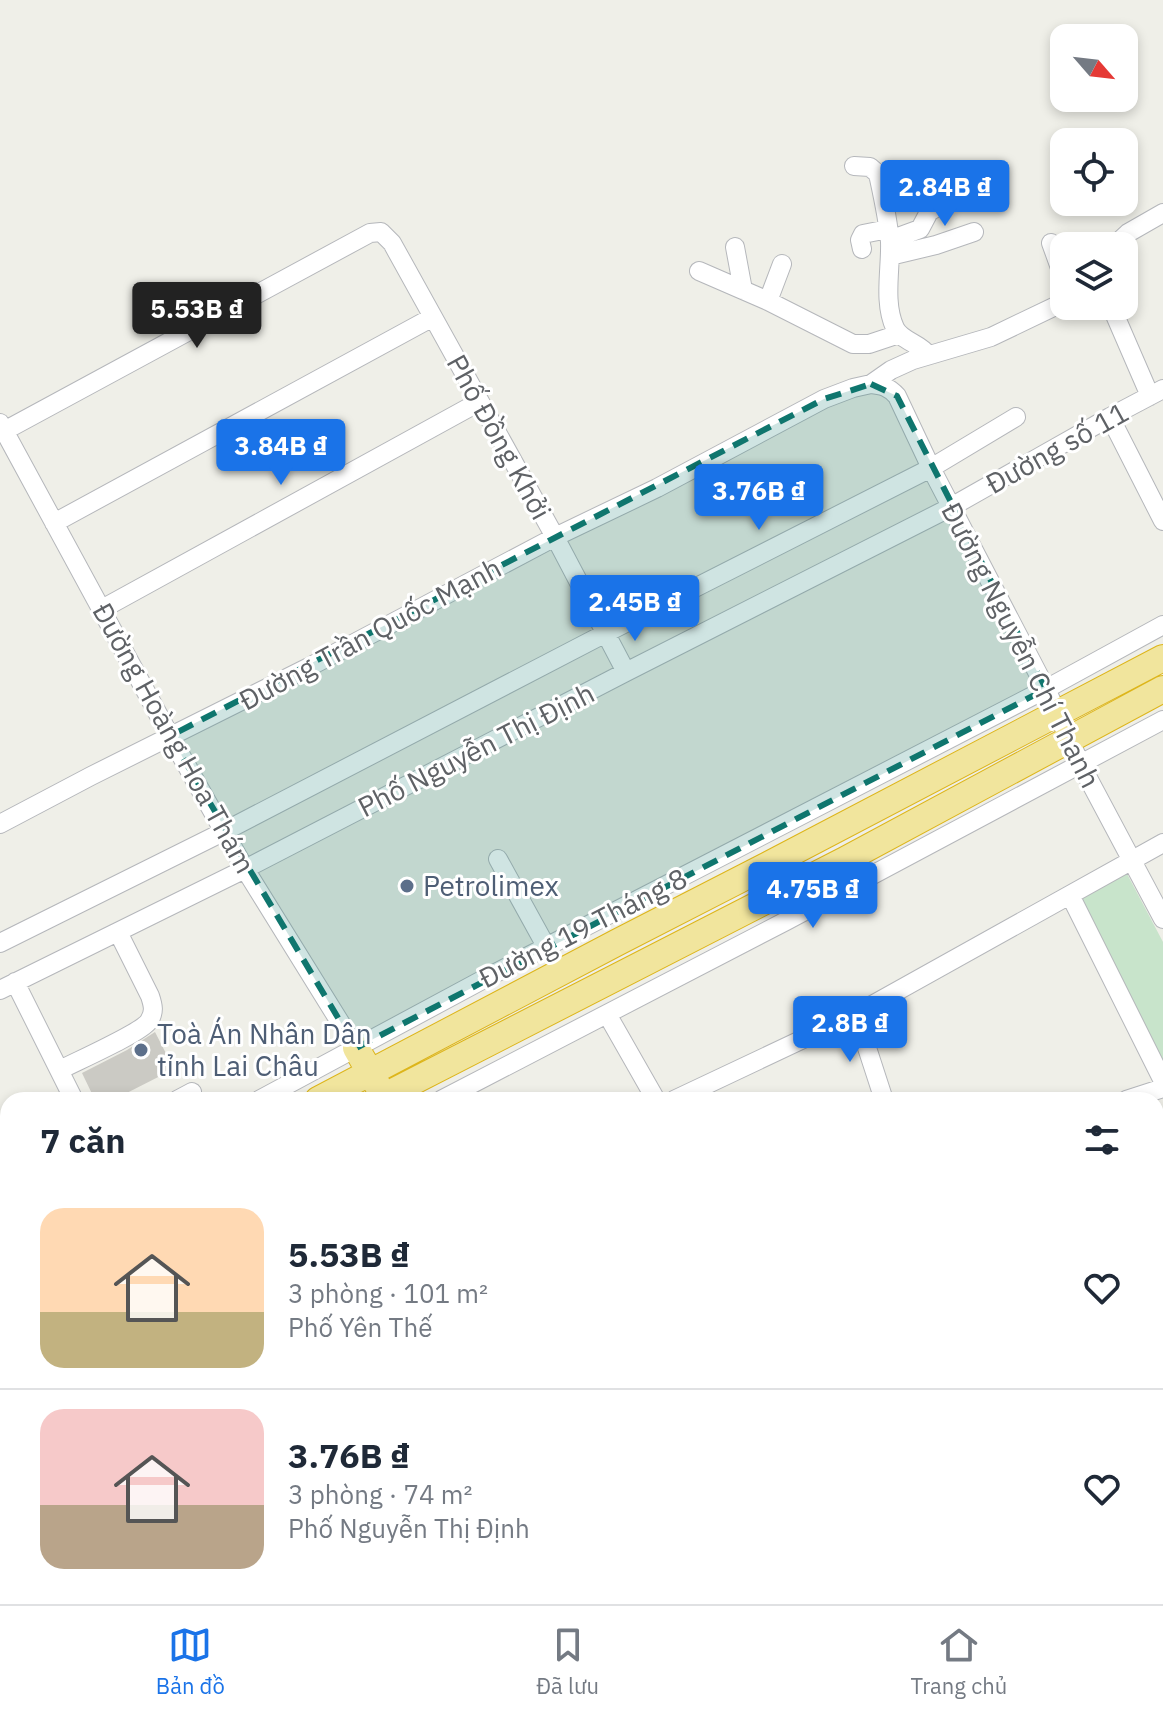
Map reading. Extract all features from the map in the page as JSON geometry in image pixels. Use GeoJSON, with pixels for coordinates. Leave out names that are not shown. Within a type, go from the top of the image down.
{"type":"FeatureCollection","features":[{"type":"Feature","properties":{"kind":"highway","name":"Đường 19 Tháng 8"},"geometry":{"type":"LineString","coordinates":[[333,1092],[1163,658]]}},
{"type":"Feature","properties":{"kind":"highway"},"geometry":{"type":"LineString","coordinates":[[396,1092],[831,867],[1075,752],[1163,689]]}},
{"type":"Feature","properties":{"kind":"highway"},"geometry":{"type":"LineString","coordinates":[[356,1048],[379,1092]]}},
{"type":"Feature","properties":{"kind":"street"},"geometry":{"type":"LineString","coordinates":[[854,166],[870,167],[878,174],[889,242],[894,327],[928,355]]}},
{"type":"Feature","properties":{"kind":"street"},"geometry":{"type":"LineString","coordinates":[[889,242],[920,229],[929,212],[939,206],[935,181]]}},
{"type":"Feature","properties":{"kind":"street"},"geometry":{"type":"LineString","coordinates":[[1130,232],[1163,213]]}},
{"type":"Feature","properties":{"kind":"street","name":"Phố Đồng Khởi"},"geometry":{"type":"LineString","coordinates":[[2,427],[370,233],[381,232],[392,243],[626,672]]}},
{"type":"Feature","properties":{"kind":"street"},"geometry":{"type":"LineString","coordinates":[[862,249],[860,240],[863,234],[889,242],[936,245],[972,240]]}},
{"type":"Feature","properties":{"kind":"street"},"geometry":{"type":"LineString","coordinates":[[735,247],[743,290]]}},
{"type":"Feature","properties":{"kind":"street"},"geometry":{"type":"LineString","coordinates":[[768,301],[782,264]]}},
{"type":"Feature","properties":{"kind":"street"},"geometry":{"type":"LineString","coordinates":[[699,271],[858,345],[899,334]]}},
{"type":"Feature","properties":{"kind":"street","name":"Đường Trần Quốc Mạnh"},"geometry":{"type":"LineString","coordinates":[[0,824],[309,667],[555,537],[657,488],[824,399],[871,384],[902,365],[928,355],[991,337],[1050,309]]}},
{"type":"Feature","properties":{"kind":"street"},"geometry":{"type":"LineString","coordinates":[[54,523],[433,317]]}},
{"type":"Feature","properties":{"kind":"street"},"geometry":{"type":"LineString","coordinates":[[1118,320],[1157,393]]}},
{"type":"Feature","properties":{"kind":"street","name":"Đường Nguyễn Chí Thanh"},"geometry":{"type":"LineString","coordinates":[[871,384],[882,385],[897,396],[1075,752],[1163,919]]}},
{"type":"Feature","properties":{"kind":"street","name":"Đường số 11"},"geometry":{"type":"LineString","coordinates":[[951,507],[1157,393]]}},
{"type":"Feature","properties":{"kind":"street"},"geometry":{"type":"LineString","coordinates":[[102,609],[479,402]]}},
{"type":"Feature","properties":{"kind":"street","name":"Phố Nguyễn Thị Định"},"geometry":{"type":"LineString","coordinates":[[0,943],[225,831],[931,468],[1016,417]]}},
{"type":"Feature","properties":{"kind":"street"},"geometry":{"type":"LineString","coordinates":[[1110,417],[1160,509]]}},
{"type":"Feature","properties":{"kind":"street","name":"Đường Hoàng Hoa Thám"},"geometry":{"type":"LineString","coordinates":[[2,427],[245,869],[356,1048]]}},
{"type":"Feature","properties":{"kind":"street","name":"Phố Nguyễn Thị Định"},"geometry":{"type":"LineString","coordinates":[[5,985],[245,869],[951,507]]}},
{"type":"Feature","properties":{"kind":"street","name":"Đường 19 Tháng 8"},"geometry":{"type":"LineString","coordinates":[[274,1092],[1163,625]]}},
{"type":"Feature","properties":{"kind":"street"},"geometry":{"type":"LineString","coordinates":[[462,1092],[814,907],[1075,752],[1163,720]]}},
{"type":"Feature","properties":{"kind":"street"},"geometry":{"type":"LineString","coordinates":[[691,1092],[856,1014],[1163,843]]}},
{"type":"Feature","properties":{"kind":"street"},"geometry":{"type":"LineString","coordinates":[[498,859],[547,948]]}},
{"type":"Feature","properties":{"kind":"street"},"geometry":{"type":"LineString","coordinates":[[1070,895],[1163,1081]]}},
{"type":"Feature","properties":{"kind":"street"},"geometry":{"type":"LineString","coordinates":[[60,1070],[144,1027],[153,1014],[150,996],[118,932]]}},
{"type":"Feature","properties":{"kind":"street"},"geometry":{"type":"LineString","coordinates":[[5,985],[60,1070],[70,1092]]}},
{"type":"Feature","properties":{"kind":"street"},"geometry":{"type":"LineString","coordinates":[[607,1014],[651,1092]]}},
{"type":"Feature","properties":{"kind":"street"},"geometry":{"type":"LineString","coordinates":[[856,1014],[877,1092]]}},
{"type":"Feature","properties":{"kind":"highlighted area"},"geometry":{"type":"Polygon","coordinates":[[[871,384],[897,396],[1046,689],[356,1048],[170,736],[824,399],[871,384]]]}},
{"type":"Feature","properties":{"kind":"green space"},"geometry":{"type":"Polygon","coordinates":[[[1125,870],[1163,942],[1163,1060],[1076,896],[1125,870]]]}},
{"type":"Feature","properties":{"kind":"building","name":"Toà Án Nhân Dân tỉnh Lai Châu"},"geometry":{"type":"Polygon","coordinates":[[[155,1032],[174,1069],[129,1092],[91,1092],[82,1073],[155,1032]]]}},
{"type":"Feature","properties":{"kind":"place","name":"Petrolimex"},"geometry":{"type":"Point","coordinates":[407,886]}},
{"type":"Feature","properties":{"kind":"place","name":"Toà Án Nhân Dân tỉnh Lai Châu"},"geometry":{"type":"Point","coordinates":[141,1050]}}]}
